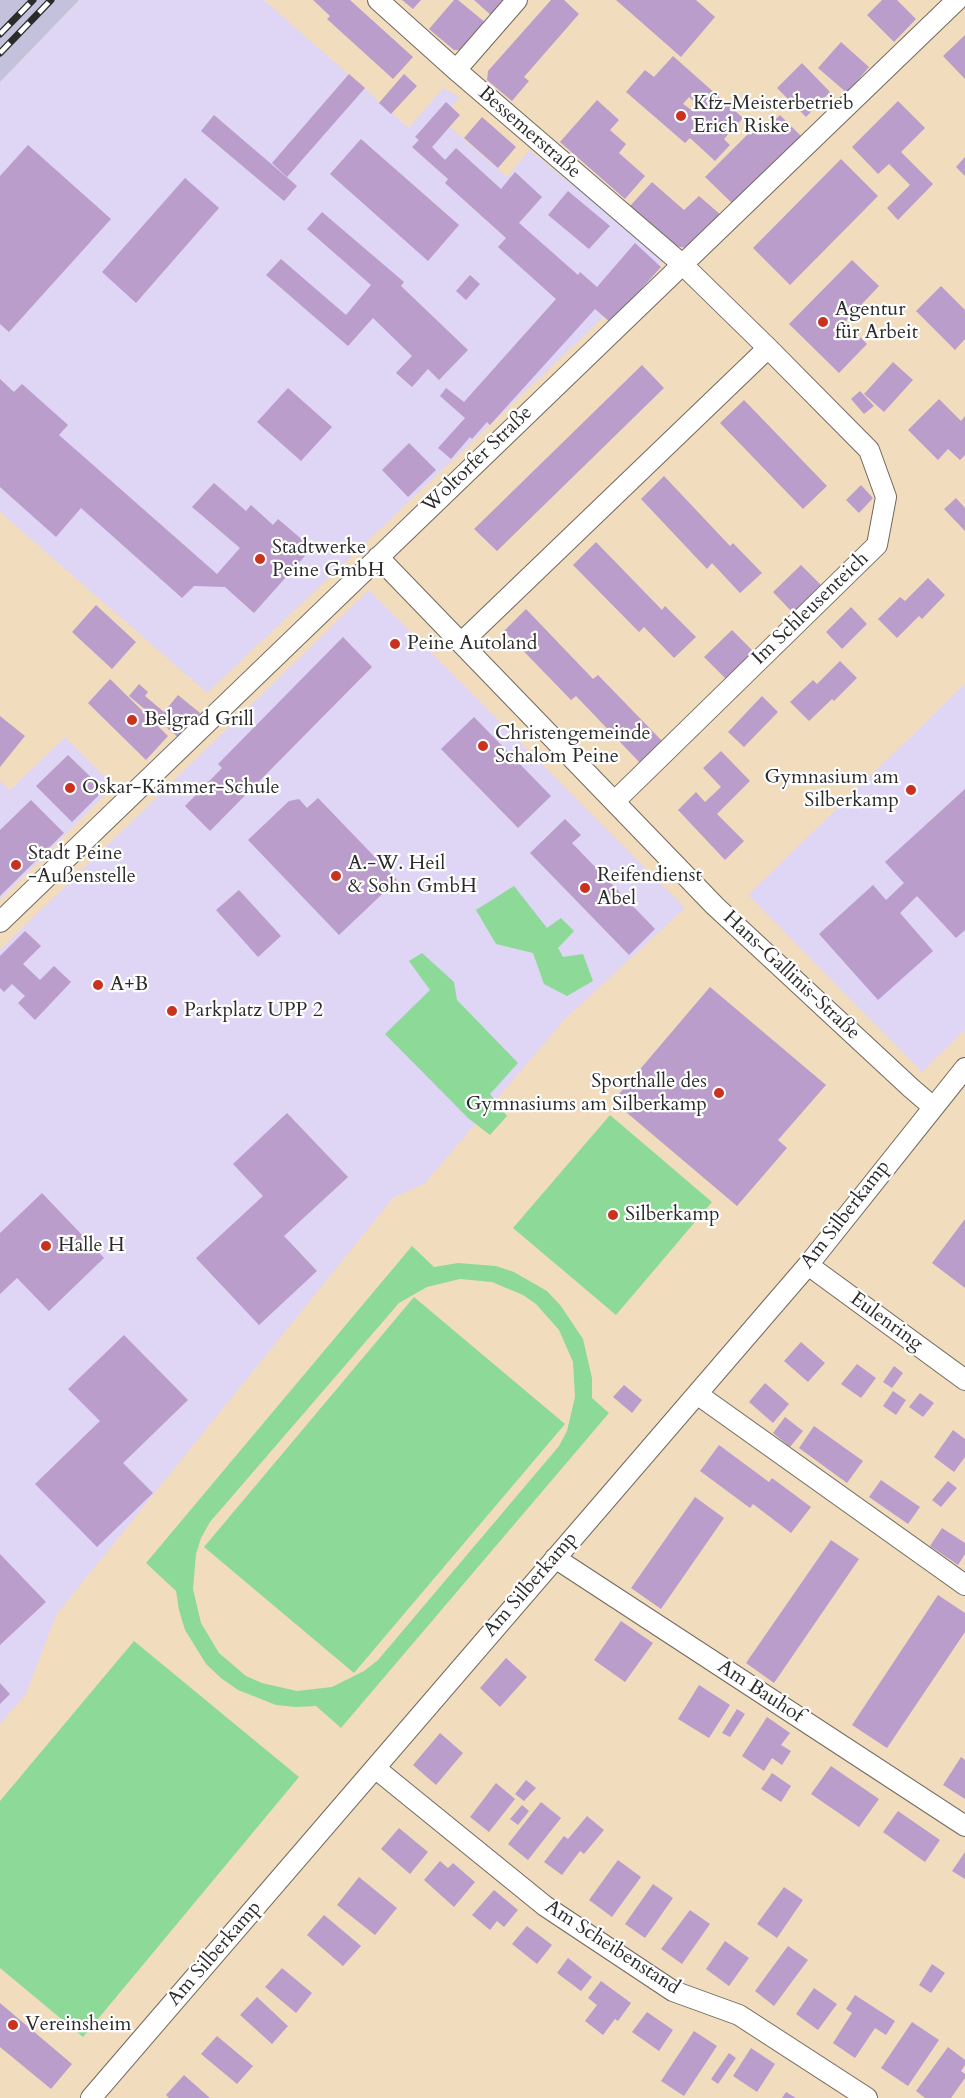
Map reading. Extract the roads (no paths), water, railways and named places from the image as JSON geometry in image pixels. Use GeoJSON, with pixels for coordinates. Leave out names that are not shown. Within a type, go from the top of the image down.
{"type":"FeatureCollection","features":[{"type":"Feature","properties":{"kind":"street","name":"Bessemerstraße"},"geometry":{"type":"LineString","coordinates":[[378,0],[682,264]]}},
{"type":"Feature","properties":{"kind":"street"},"geometry":{"type":"LineString","coordinates":[[456,70],[517,0]]}},
{"type":"Feature","properties":{"kind":"street","name":"Woltorfer Straße"},"geometry":{"type":"LineString","coordinates":[[0,922],[957,0]]}},
{"type":"Feature","properties":{"kind":"street","name":"Im Schleusenteich"},"geometry":{"type":"LineString","coordinates":[[615,801],[877,545],[886,497],[869,450],[682,264]]}},
{"type":"Feature","properties":{"kind":"street"},"geometry":{"type":"LineString","coordinates":[[462,642],[768,348]]}},
{"type":"Feature","properties":{"kind":"street","name":"Hans-Gallinis-Straße"},"geometry":{"type":"LineString","coordinates":[[378,557],[715,906],[932,1106]]}},
{"type":"Feature","properties":{"kind":"street","name":"Am Silberkamp"},"geometry":{"type":"LineString","coordinates":[[91,2098],[808,1265],[932,1106],[965,1068]]}},
{"type":"Feature","properties":{"kind":"street","name":"Eulenring"},"geometry":{"type":"LineString","coordinates":[[808,1265],[965,1380]]}},
{"type":"Feature","properties":{"kind":"street"},"geometry":{"type":"LineString","coordinates":[[697,1394],[965,1585]]}},
{"type":"Feature","properties":{"kind":"street","name":"Am Bauhof"},"geometry":{"type":"LineString","coordinates":[[555,1558],[965,1826]]}},
{"type":"Feature","properties":{"kind":"street","name":"Am Scheibenstand"},"geometry":{"type":"LineString","coordinates":[[375,1768],[545,1906],[673,1991],[739,2014],[867,2098]]}},
{"type":"Feature","properties":{"kind":"railway"},"geometry":{"type":"LineString","coordinates":[[0,34],[33,0]]}},
{"type":"Feature","properties":{"kind":"railway"},"geometry":{"type":"LineString","coordinates":[[0,53],[51,0]]}},
{"type":"Feature","properties":{"kind":"place","name":"Kfz-Meisterbetrieb Erich Riske"},"geometry":{"type":"Point","coordinates":[681,116]}},
{"type":"Feature","properties":{"kind":"place","name":"Agentur für Arbeit"},"geometry":{"type":"Point","coordinates":[823,322]}},
{"type":"Feature","properties":{"kind":"place","name":"Stadtwerke Peine GmbH"},"geometry":{"type":"Point","coordinates":[260,559]}},
{"type":"Feature","properties":{"kind":"place","name":"Peine Autoland"},"geometry":{"type":"Point","coordinates":[395,644]}},
{"type":"Feature","properties":{"kind":"place","name":"Belgrad Grill"},"geometry":{"type":"Point","coordinates":[132,720]}},
{"type":"Feature","properties":{"kind":"place","name":"Christengemeinde Schalom Peine"},"geometry":{"type":"Point","coordinates":[483,746]}},
{"type":"Feature","properties":{"kind":"place","name":"Oskar-Kämmer-Schule"},"geometry":{"type":"Point","coordinates":[70,788]}},
{"type":"Feature","properties":{"kind":"place","name":"Gymnasium am Silberkamp"},"geometry":{"type":"Point","coordinates":[911,790]}},
{"type":"Feature","properties":{"kind":"place","name":"Stadt Peine -Außenstelle"},"geometry":{"type":"Point","coordinates":[16,865]}},
{"type":"Feature","properties":{"kind":"place","name":"A.-W. Heil & Sohn GmbH"},"geometry":{"type":"Point","coordinates":[336,876]}},
{"type":"Feature","properties":{"kind":"place","name":"Reifendienst Abel"},"geometry":{"type":"Point","coordinates":[585,888]}},
{"type":"Feature","properties":{"kind":"place","name":"A+B"},"geometry":{"type":"Point","coordinates":[98,985]}},
{"type":"Feature","properties":{"kind":"place","name":"Parkplatz UPP 2"},"geometry":{"type":"Point","coordinates":[172,1011]}},
{"type":"Feature","properties":{"kind":"place","name":"Sporthalle des Gymnasiums am Silberkamp"},"geometry":{"type":"Point","coordinates":[719,1093]}},
{"type":"Feature","properties":{"kind":"place","name":"Silberkamp"},"geometry":{"type":"Point","coordinates":[613,1215]}},
{"type":"Feature","properties":{"kind":"place","name":"Halle H"},"geometry":{"type":"Point","coordinates":[46,1246]}},
{"type":"Feature","properties":{"kind":"place","name":"Vereinsheim"},"geometry":{"type":"Point","coordinates":[13,2025]}}]}
